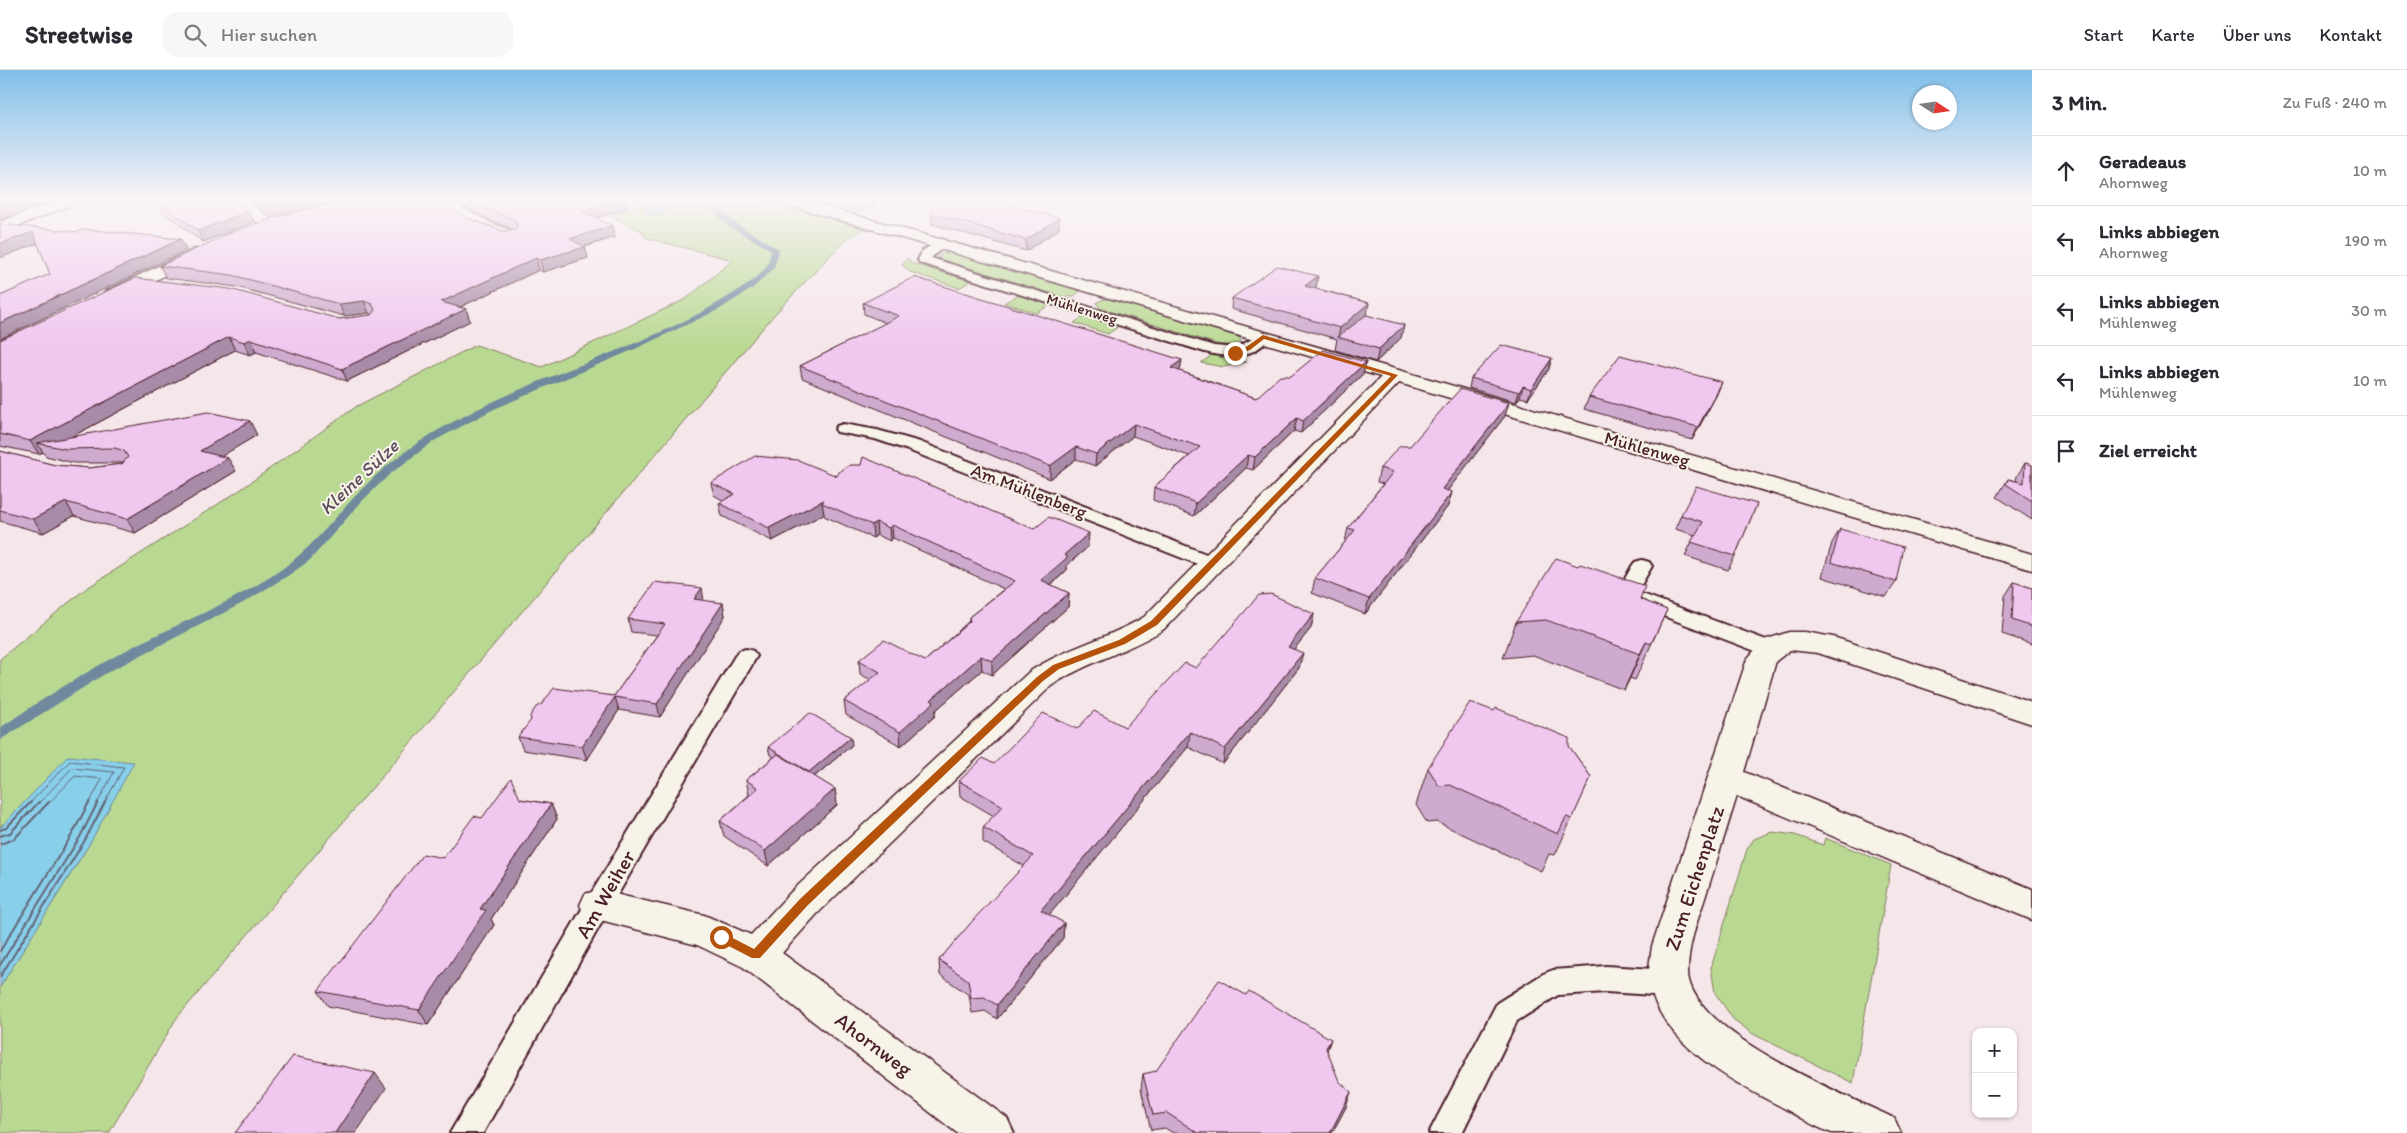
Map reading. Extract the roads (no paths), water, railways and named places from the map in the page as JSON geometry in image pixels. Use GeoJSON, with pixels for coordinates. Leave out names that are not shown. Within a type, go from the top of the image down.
{"type":"FeatureCollection","features":[{"type":"Feature","properties":{"kind":"street"},"geometry":{"type":"LineString","coordinates":[[93,304],[207,249]]}},
{"type":"Feature","properties":{"kind":"street","name":"Mühlenweg"},"geometry":{"type":"LineString","coordinates":[[961,249],[2032,562]]}},
{"type":"Feature","properties":{"kind":"street"},"geometry":{"type":"LineString","coordinates":[[138,282],[167,286]]}},
{"type":"Feature","properties":{"kind":"street"},"geometry":{"type":"LineString","coordinates":[[756,955],[804,902],[1040,679],[1056,667],[1122,642],[1142,632],[1154,623],[1395,375]]}},
{"type":"Feature","properties":{"kind":"street"},"geometry":{"type":"LineString","coordinates":[[1770,648],[1789,640],[1823,644],[2032,714]]}},
{"type":"Feature","properties":{"kind":"street","name":"Zum Eichenplatz"},"geometry":{"type":"LineString","coordinates":[[1770,648],[1762,660],[1671,946],[1667,963],[1669,983],[1685,1016],[1713,1044],[1770,1080],[1879,1133]]}},
{"type":"Feature","properties":{"kind":"street"},"geometry":{"type":"LineString","coordinates":[[1726,778],[2032,905]]}},
{"type":"Feature","properties":{"kind":"street","name":"Ahornweg"},"geometry":{"type":"LineString","coordinates":[[598,905],[721,937],[756,955],[992,1133]]}},
{"type":"Feature","properties":{"kind":"lane","name":"Mühlenweg"},"geometry":{"type":"LineString","coordinates":[[934,249],[926,254],[924,260],[1226,353],[1242,352],[1263,337]]}},
{"type":"Feature","properties":{"kind":"lane"},"geometry":{"type":"LineString","coordinates":[[1075,307],[1102,290]]}},
{"type":"Feature","properties":{"kind":"lane","name":"Am Mühlenberg"},"geometry":{"type":"LineString","coordinates":[[843,428],[877,435],[914,446],[1212,563]]}},
{"type":"Feature","properties":{"kind":"lane"},"geometry":{"type":"LineString","coordinates":[[1642,566],[1626,595],[1770,648]]}},
{"type":"Feature","properties":{"kind":"lane","name":"Am Weiher"},"geometry":{"type":"LineString","coordinates":[[466,1133],[598,905],[746,656]]}},
{"type":"Feature","properties":{"kind":"lane"},"geometry":{"type":"LineString","coordinates":[[1445,1133],[1507,1012],[1553,983],[1606,979],[1669,983]]}},
{"type":"Feature","properties":{"kind":"water"},"geometry":{"type":"Polygon","coordinates":[[[68,756],[134,762],[90,843],[0,987],[0,828],[68,756]]]}},
{"type":"Feature","properties":{"kind":"waterway","name":"Kleine Sülze"},"geometry":{"type":"LineString","coordinates":[[0,735],[104,668],[239,600],[285,573],[306,557],[358,499],[386,472],[430,439],[475,414],[676,328],[717,307],[750,286],[771,267],[774,249]]}}]}
